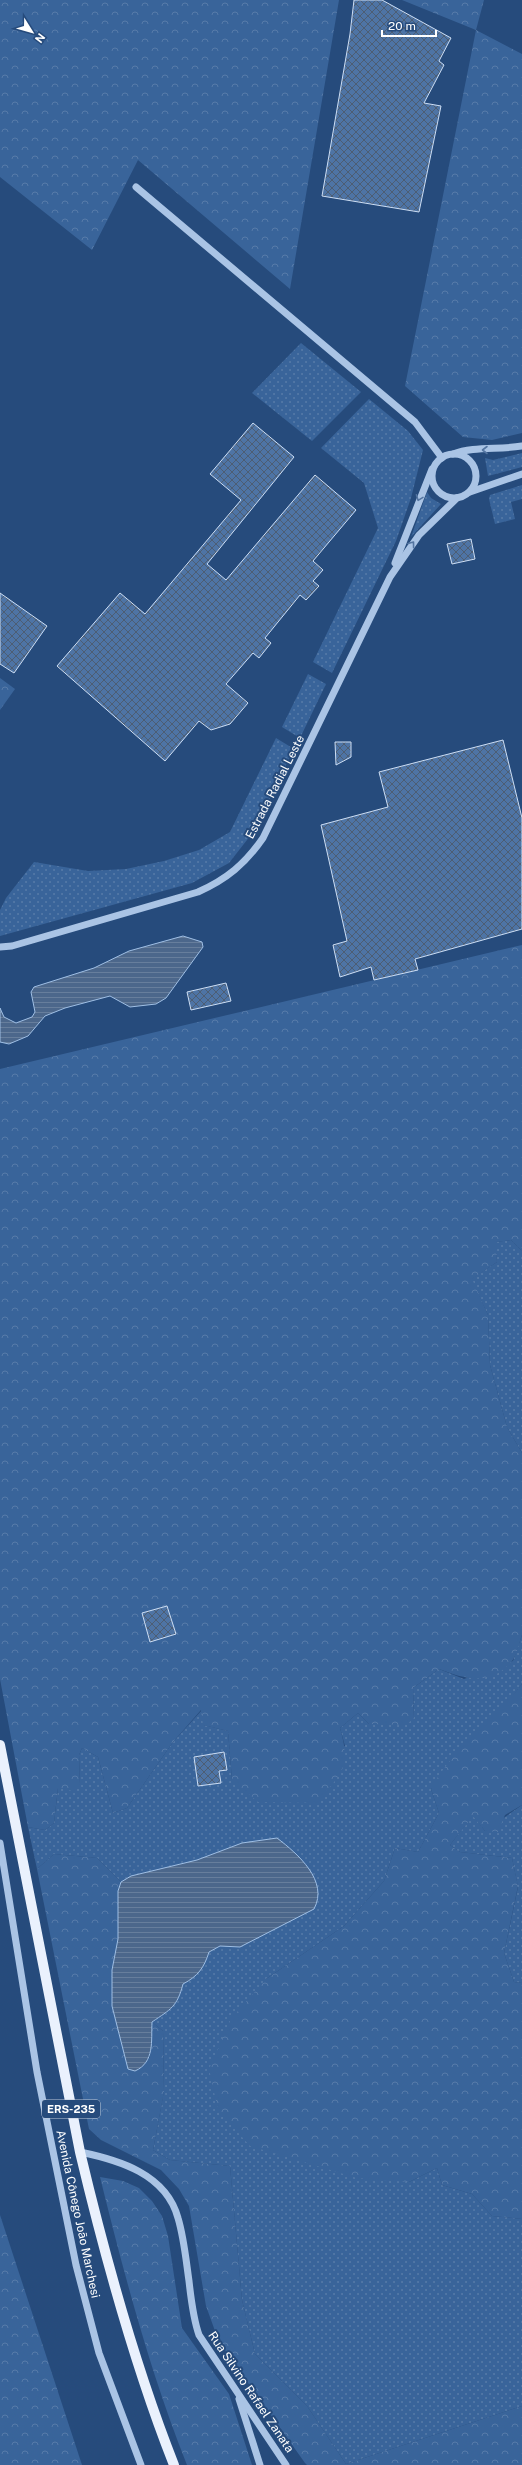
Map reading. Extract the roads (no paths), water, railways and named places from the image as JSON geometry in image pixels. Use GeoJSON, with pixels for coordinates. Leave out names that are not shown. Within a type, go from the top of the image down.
{"type":"FeatureCollection","features":[{"type":"Feature","properties":{"kind":"main road","name":"ERS-235"},"geometry":{"type":"LineString","coordinates":[[0,1745],[80,2152],[105,2253],[160,2430],[174,2465]]}},
{"type":"Feature","properties":{"kind":"street"},"geometry":{"type":"LineString","coordinates":[[136,187],[415,422],[442,459]]}},
{"type":"Feature","properties":{"kind":"street"},"geometry":{"type":"LineString","coordinates":[[390,577],[427,477],[442,459],[468,450],[504,449],[522,446]]}},
{"type":"Feature","properties":{"kind":"street"},"geometry":{"type":"LineString","coordinates":[[442,459],[463,456],[473,466],[476,480],[470,492]]}},
{"type":"Feature","properties":{"kind":"street"},"geometry":{"type":"LineString","coordinates":[[442,459],[432,477],[437,490],[449,498],[457,498],[522,474]]}},
{"type":"Feature","properties":{"kind":"street","name":"Estrada Radial Leste"},"geometry":{"type":"LineString","coordinates":[[0,947],[12,946],[198,892],[218,883],[235,872],[250,857],[263,838],[390,577],[419,535],[457,498]]}},
{"type":"Feature","properties":{"kind":"street","name":"Avenida Cônego João Marchesi"},"geometry":{"type":"LineString","coordinates":[[0,1843],[37,2072],[76,2266],[99,2353],[141,2465]]}},
{"type":"Feature","properties":{"kind":"street","name":"Rua Silvino Rafael Zanata"},"geometry":{"type":"LineString","coordinates":[[80,2152],[109,2158],[137,2169],[154,2182],[169,2199],[178,2216],[195,2325],[199,2335],[286,2465]]}},
{"type":"Feature","properties":{"kind":"street"},"geometry":{"type":"LineString","coordinates":[[236,2391],[260,2465]]}}]}
